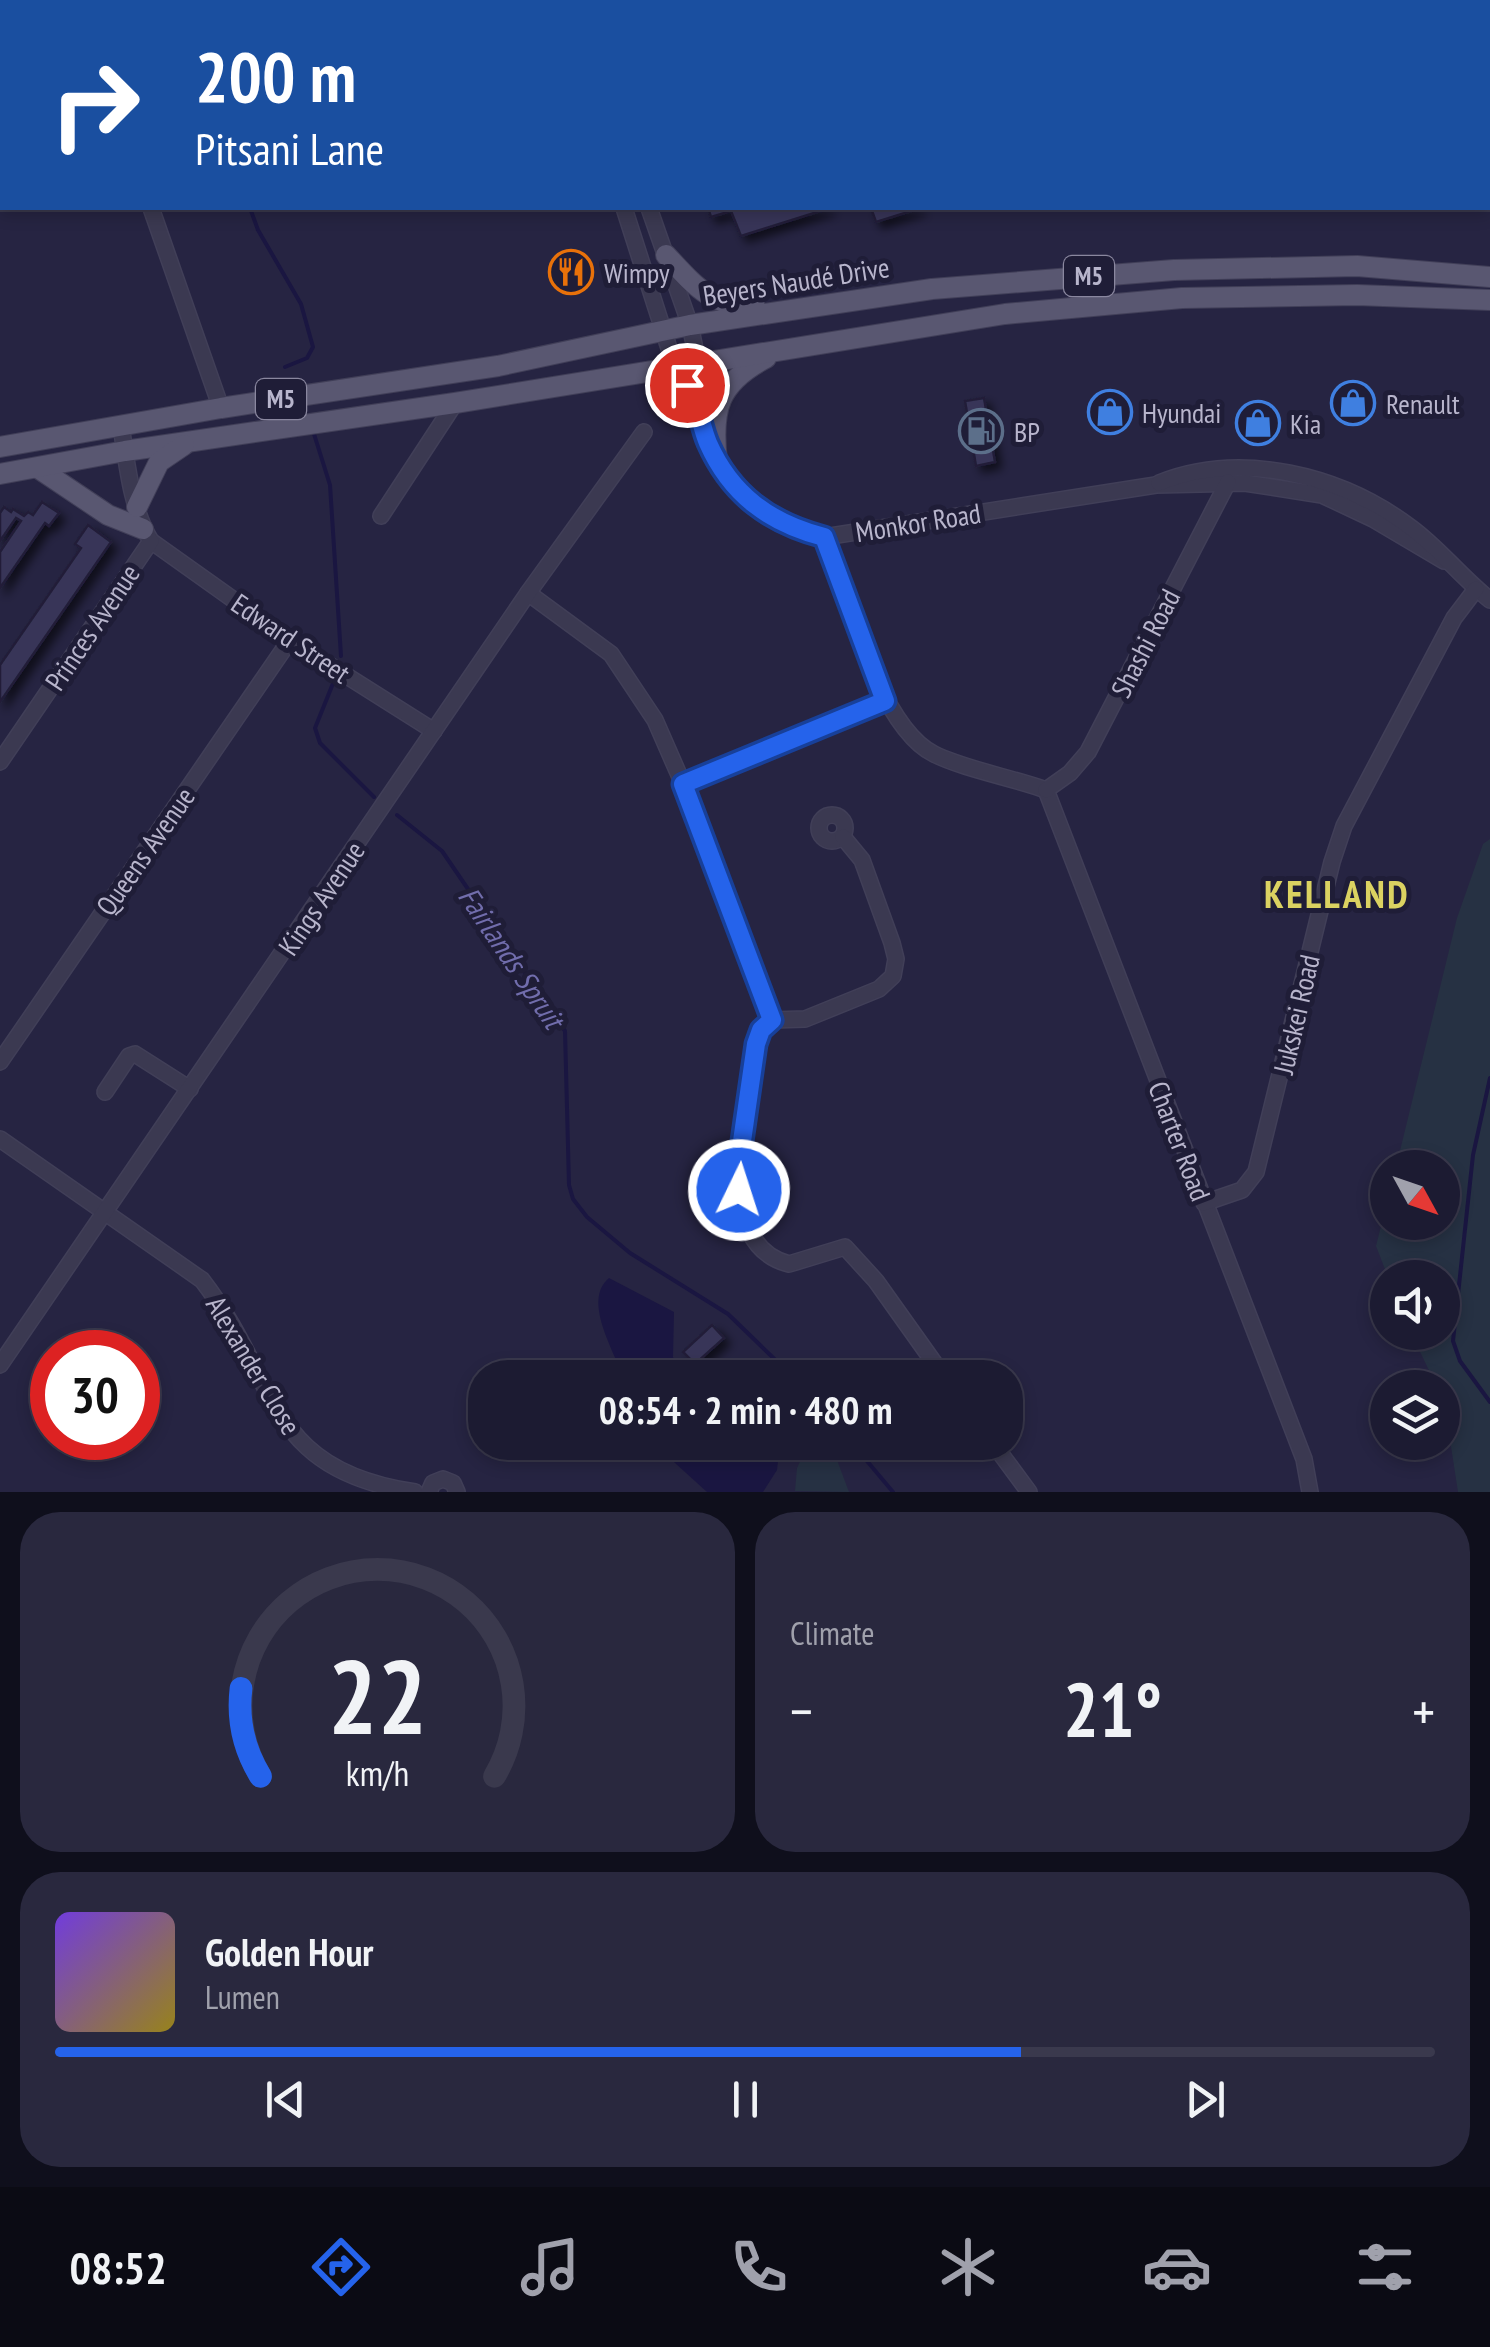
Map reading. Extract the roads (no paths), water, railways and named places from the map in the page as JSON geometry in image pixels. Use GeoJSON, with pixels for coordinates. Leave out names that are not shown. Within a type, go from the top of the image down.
{"type":"FeatureCollection","features":[{"type":"Feature","properties":{"kind":"main road"},"geometry":{"type":"LineString","coordinates":[[666,256],[703,293],[730,306],[849,300]]}},
{"type":"Feature","properties":{"kind":"main road","name":"Beyers Naudé Drive"},"geometry":{"type":"LineString","coordinates":[[0,447],[221,408],[498,366],[690,326],[932,289],[1174,270],[1357,266],[1490,276]]}},
{"type":"Feature","properties":{"kind":"main road","name":"M5"},"geometry":{"type":"LineString","coordinates":[[0,474],[125,451],[455,403],[1006,314],[1182,298],[1357,295],[1490,300]]}},
{"type":"Feature","properties":{"kind":"main road"},"geometry":{"type":"LineString","coordinates":[[717,460],[714,430],[723,392],[749,367],[786,350]]}},
{"type":"Feature","properties":{"kind":"main road"},"geometry":{"type":"LineString","coordinates":[[137,507],[158,462],[190,442]]}},
{"type":"Feature","properties":{"kind":"main road"},"geometry":{"type":"LineString","coordinates":[[38,468],[108,515],[147,535]]}},
{"type":"Feature","properties":{"kind":"street"},"geometry":{"type":"LineString","coordinates":[[152,210],[221,408]]}},
{"type":"Feature","properties":{"kind":"street","name":"Monkor Road"},"geometry":{"type":"LineString","coordinates":[[625,210],[675,367],[694,396],[706,440],[754,507],[782,524],[824,537],[1156,485],[1228,482],[1322,495],[1373,519],[1444,561]]}},
{"type":"Feature","properties":{"kind":"street","name":"Monkor Road"},"geometry":{"type":"LineString","coordinates":[[650,210],[690,326],[698,363],[694,396]]}},
{"type":"Feature","properties":{"kind":"street"},"geometry":{"type":"LineString","coordinates":[[381,516],[455,403]]}},
{"type":"Feature","properties":{"kind":"street","name":"Princes Avenue"},"geometry":{"type":"LineString","coordinates":[[0,762],[147,535],[137,507],[121,426]]}},
{"type":"Feature","properties":{"kind":"street","name":"Kings Avenue"},"geometry":{"type":"LineString","coordinates":[[0,1365],[528,593],[644,432]]}},
{"type":"Feature","properties":{"kind":"street","name":"Monkor Road"},"geometry":{"type":"LineString","coordinates":[[1156,485],[1180,475],[1230,468],[1305,477],[1339,488],[1396,517],[1490,600]]}},
{"type":"Feature","properties":{"kind":"street","name":"Shashi Road"},"geometry":{"type":"LineString","coordinates":[[1046,790],[1070,774],[1088,752],[1228,482]]}},
{"type":"Feature","properties":{"kind":"street","name":"Edward Street"},"geometry":{"type":"LineString","coordinates":[[147,535],[290,640],[434,732]]}},
{"type":"Feature","properties":{"kind":"street"},"geometry":{"type":"LineString","coordinates":[[824,537],[885,701],[911,738],[934,754],[1046,790]]}},
{"type":"Feature","properties":{"kind":"street","name":"Jukskei Road"},"geometry":{"type":"LineString","coordinates":[[1204,1203],[1242,1190],[1256,1172],[1344,826],[1454,618],[1476,589]]}},
{"type":"Feature","properties":{"kind":"street"},"geometry":{"type":"LineString","coordinates":[[528,593],[600,644],[620,665],[655,720],[772,1020]]}},
{"type":"Feature","properties":{"kind":"street","name":"Queens Avenue"},"geometry":{"type":"LineString","coordinates":[[0,1062],[290,640]]}},
{"type":"Feature","properties":{"kind":"street"},"geometry":{"type":"LineString","coordinates":[[683,784],[885,701]]}},
{"type":"Feature","properties":{"kind":"street","name":"Charter Road"},"geometry":{"type":"LineString","coordinates":[[1046,790],[1304,1459],[1310,1492]]}},
{"type":"Feature","properties":{"kind":"street"},"geometry":{"type":"LineString","coordinates":[[842,837],[862,860],[892,943],[896,959],[893,976],[879,989],[806,1019],[772,1020],[761,1030],[739,1162],[741,1202],[752,1234],[769,1256],[789,1264],[844,1247],[876,1281],[932,1360]]}},
{"type":"Feature","properties":{"kind":"street"},"geometry":{"type":"LineString","coordinates":[[105,1092],[134,1054],[190,1089]]}},
{"type":"Feature","properties":{"kind":"street","name":"Alexander Close"},"geometry":{"type":"LineString","coordinates":[[0,1139],[202,1280],[221,1306],[294,1436],[314,1455],[357,1486],[415,1492]]}},
{"type":"Feature","properties":{"kind":"street"},"geometry":{"type":"LineString","coordinates":[[1006,1460],[1030,1492]]}},
{"type":"Feature","properties":{"kind":"street"},"geometry":{"type":"LineString","coordinates":[[429,1492],[432,1483],[443,1478],[453,1483],[457,1492]]}},
{"type":"Feature","properties":{"kind":"waterway","name":"Fairlands Spruit"},"geometry":{"type":"LineString","coordinates":[[251,210],[258,230],[301,304],[313,347],[307,358],[285,367]]}},
{"type":"Feature","properties":{"kind":"waterway","name":"Fairlands Spruit"},"geometry":{"type":"LineString","coordinates":[[314,434],[330,485],[341,656]]}},
{"type":"Feature","properties":{"kind":"waterway","name":"Fairlands Spruit"},"geometry":{"type":"LineString","coordinates":[[334,681],[315,728],[320,743],[374,797]]}},
{"type":"Feature","properties":{"kind":"waterway","name":"Fairlands Spruit"},"geometry":{"type":"LineString","coordinates":[[397,815],[442,851],[565,1031],[569,1185],[573,1199],[587,1217],[630,1253],[728,1314],[775,1360]]}},
{"type":"Feature","properties":{"kind":"waterway"},"geometry":{"type":"LineString","coordinates":[[1490,1078],[1473,1155],[1453,1341],[1460,1361],[1490,1402]]}},
{"type":"Feature","properties":{"kind":"waterway","name":"Fairlands Spruit"},"geometry":{"type":"LineString","coordinates":[[866,1460],[893,1492]]}},
{"type":"Feature","properties":{"kind":"place","name":"Wimpy"},"geometry":{"type":"Point","coordinates":[571,272]}},
{"type":"Feature","properties":{"kind":"place","name":"Renault"},"geometry":{"type":"Point","coordinates":[1353,403]}},
{"type":"Feature","properties":{"kind":"place","name":"Hyundai"},"geometry":{"type":"Point","coordinates":[1110,412]}},
{"type":"Feature","properties":{"kind":"place","name":"Kia"},"geometry":{"type":"Point","coordinates":[1258,423]}},
{"type":"Feature","properties":{"kind":"place","name":"BP"},"geometry":{"type":"Point","coordinates":[981,431]}},
{"type":"Feature","properties":{"kind":"district","name":"KELLAND"},"geometry":{"type":"Point","coordinates":[1337,893]}}]}
